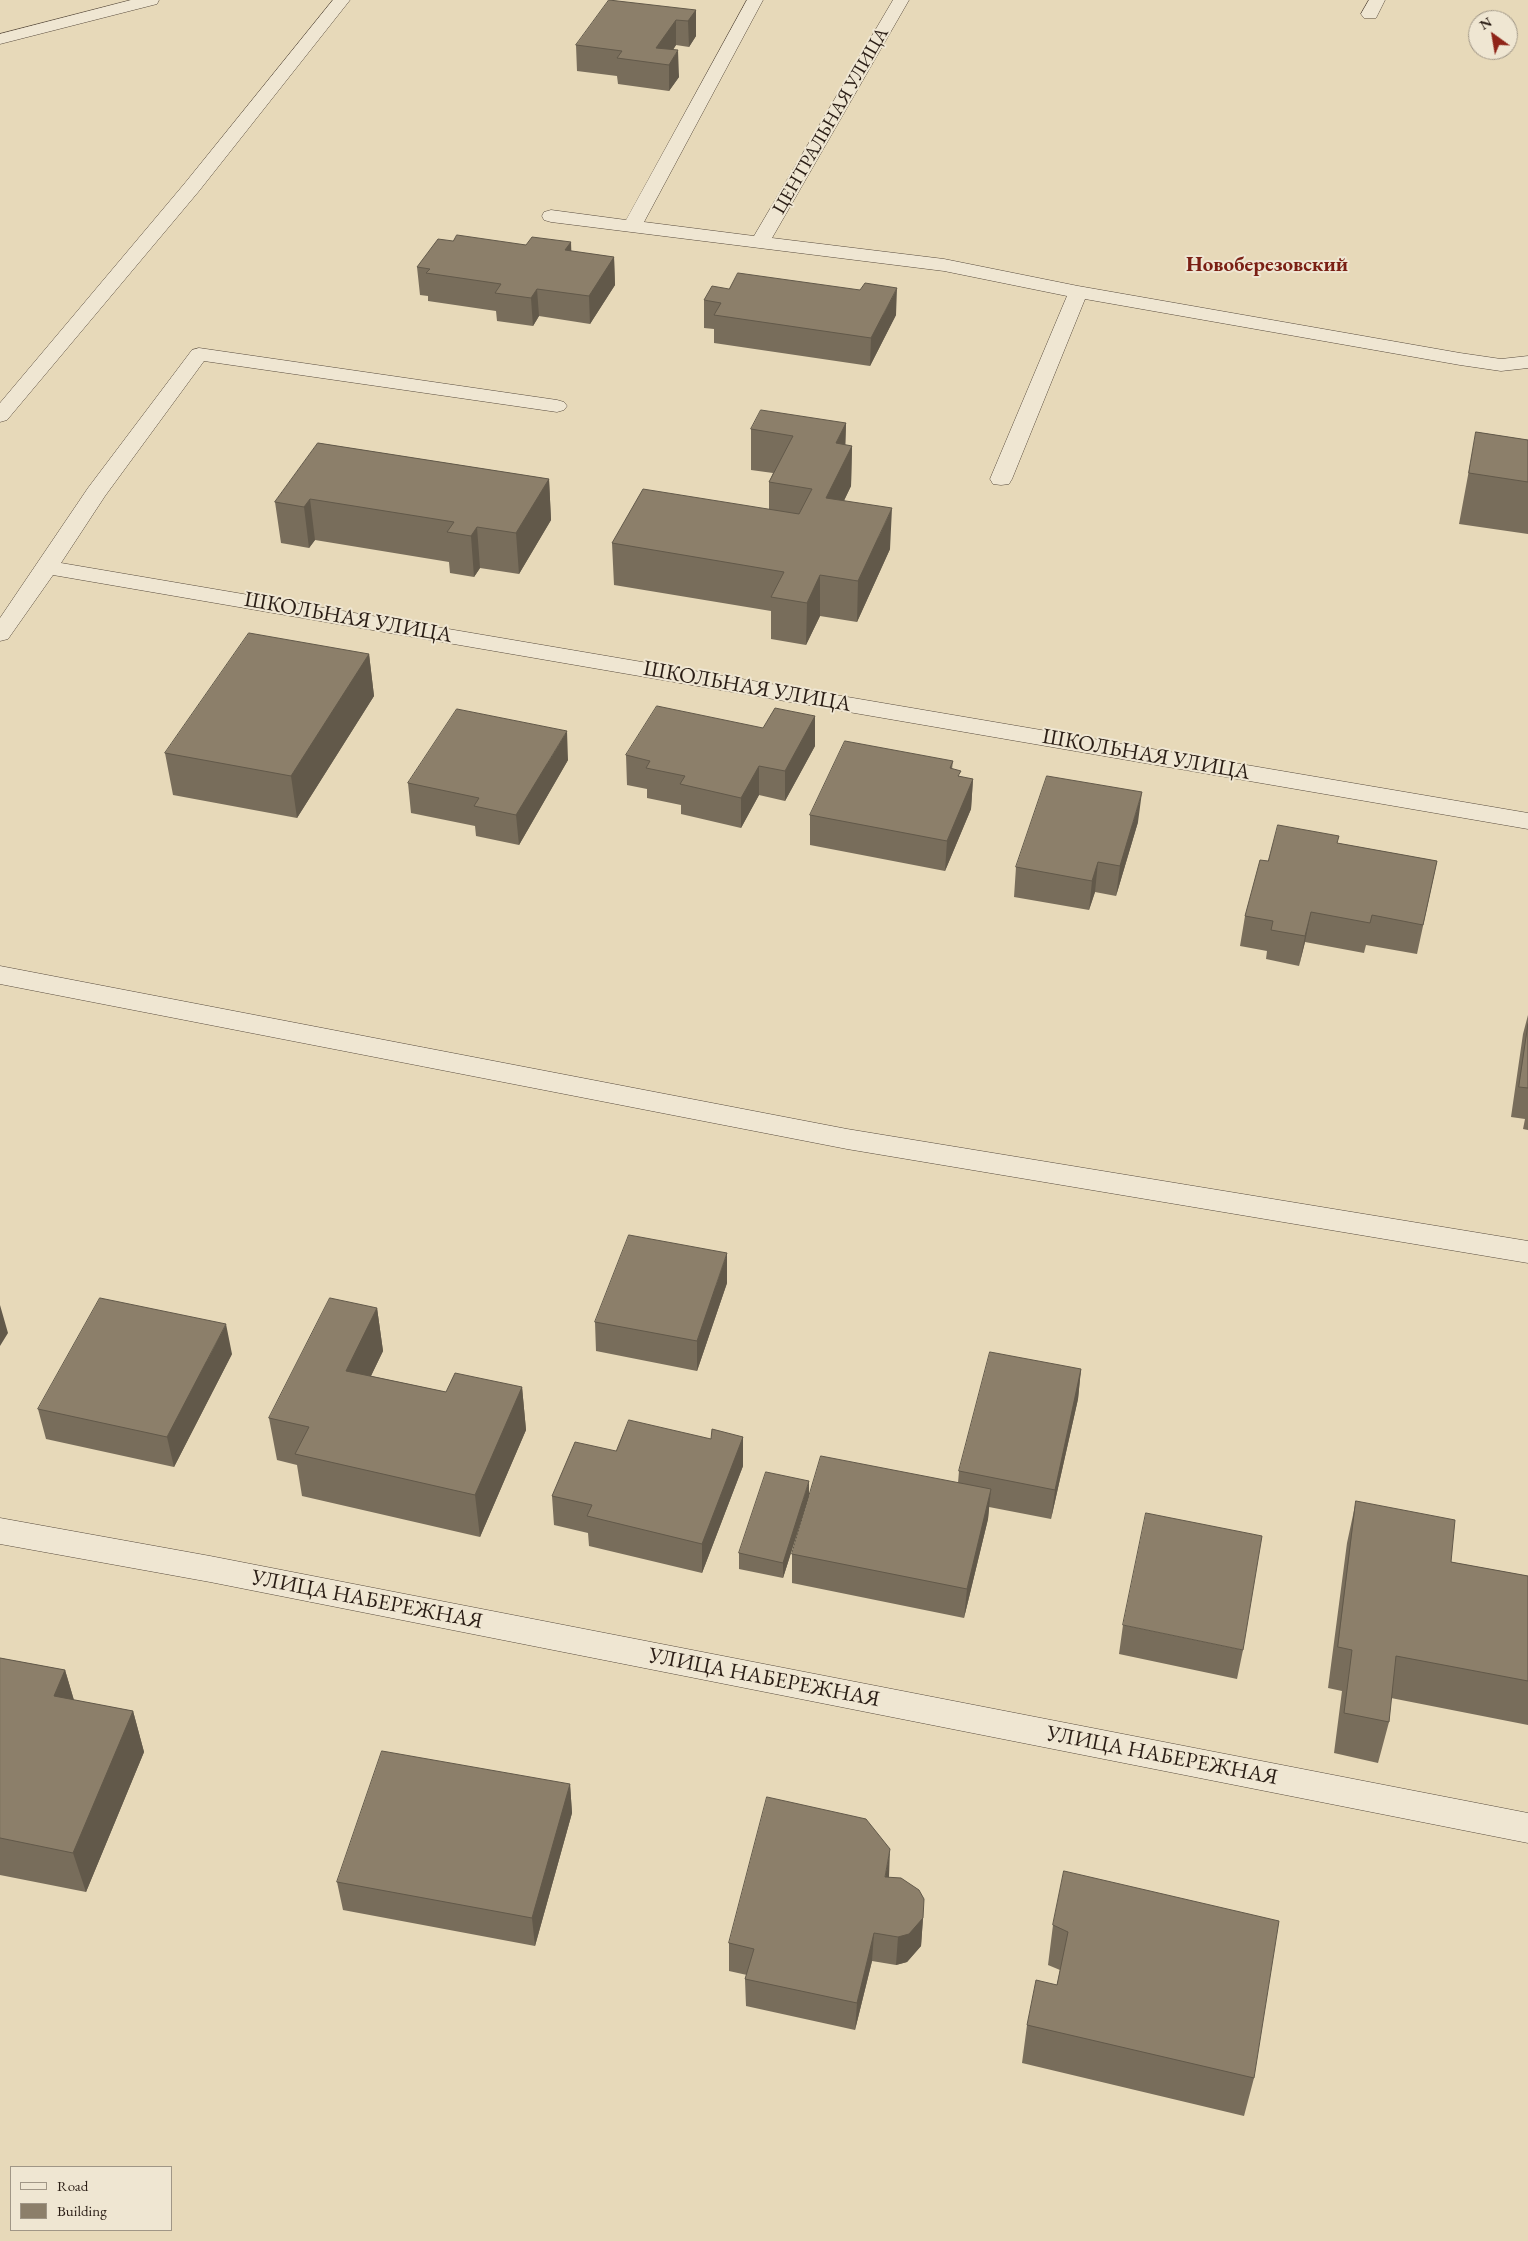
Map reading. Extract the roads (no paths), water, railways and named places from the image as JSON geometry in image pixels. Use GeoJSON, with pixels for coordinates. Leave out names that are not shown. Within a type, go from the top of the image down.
{"type":"FeatureCollection","features":[{"type":"Feature","properties":{"kind":"street"},"geometry":{"type":"LineString","coordinates":[[0,39],[151,0]]}},
{"type":"Feature","properties":{"kind":"street"},"geometry":{"type":"LineString","coordinates":[[0,416],[192,187],[342,0]]}},
{"type":"Feature","properties":{"kind":"street"},"geometry":{"type":"LineString","coordinates":[[632,226],[755,0]]}},
{"type":"Feature","properties":{"kind":"street","name":"ЦЕНТРАЛЬНАЯ УЛИЦА"},"geometry":{"type":"LineString","coordinates":[[760,242],[901,0]]}},
{"type":"Feature","properties":{"kind":"street"},"geometry":{"type":"LineString","coordinates":[[551,216],[944,266],[1078,292],[1460,359],[1501,364],[1528,362]]}},
{"type":"Feature","properties":{"kind":"street"},"geometry":{"type":"LineString","coordinates":[[1001,479],[1078,292]]}},
{"type":"Feature","properties":{"kind":"street"},"geometry":{"type":"LineString","coordinates":[[0,634],[96,493],[198,354],[557,406]]}},
{"type":"Feature","properties":{"kind":"street","name":"ШКОЛЬНАЯ УЛИЦА"},"geometry":{"type":"LineString","coordinates":[[47,566],[1528,821]]}},
{"type":"Feature","properties":{"kind":"street"},"geometry":{"type":"LineString","coordinates":[[0,976],[847,1139],[1528,1252]]}},
{"type":"Feature","properties":{"kind":"street","name":"УЛИЦА НАБЕРЕЖНАЯ"},"geometry":{"type":"LineString","coordinates":[[0,1531],[220,1571],[1528,1828]]}},
{"type":"Feature","properties":{"kind":"district","name":"Новоберезовский"},"geometry":{"type":"Point","coordinates":[1267,265]}}]}
